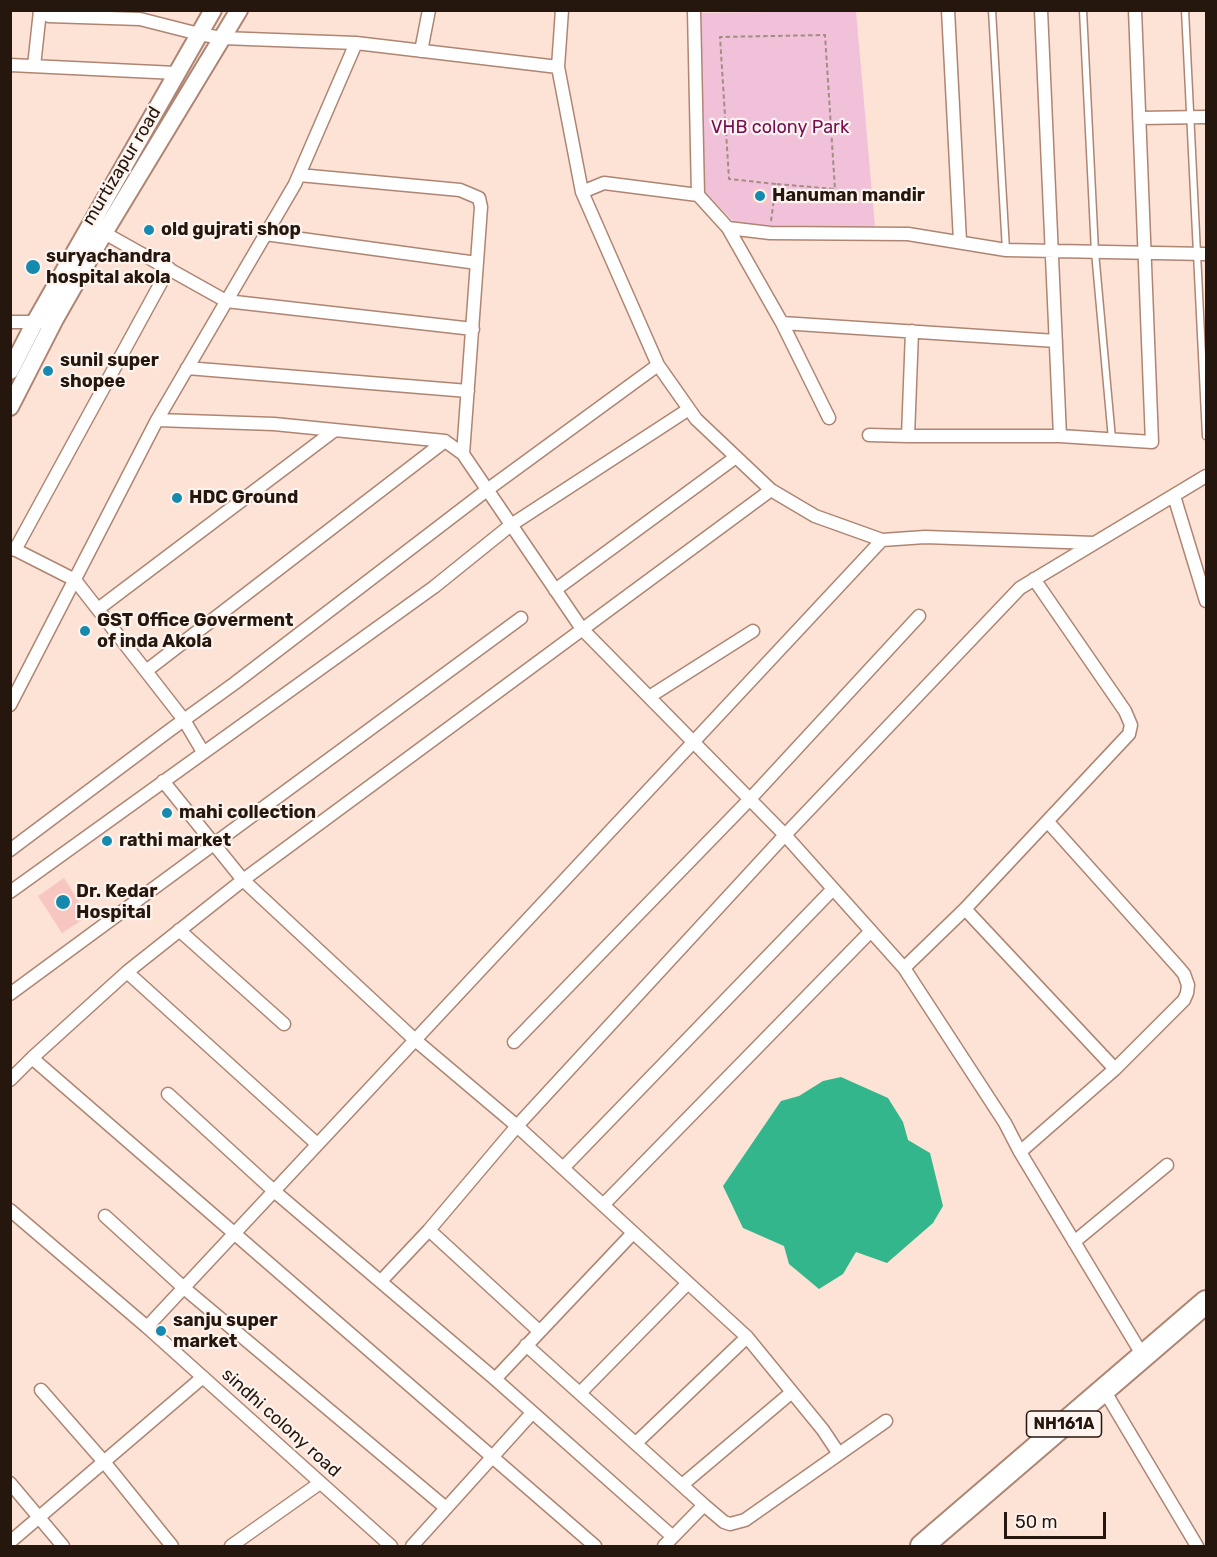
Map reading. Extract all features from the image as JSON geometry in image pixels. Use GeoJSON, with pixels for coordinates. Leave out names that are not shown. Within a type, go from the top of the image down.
{"type":"FeatureCollection","features":[{"type":"Feature","properties":{"kind":"highway","name":"NH161A"},"geometry":{"type":"LineString","coordinates":[[922,1546],[1206,1302]]}},
{"type":"Feature","properties":{"kind":"street"},"geometry":{"type":"LineString","coordinates":[[128,10],[140,19]]}},
{"type":"Feature","properties":{"kind":"street"},"geometry":{"type":"LineString","coordinates":[[10,371],[35,322],[97,229],[176,73],[213,10]]}},
{"type":"Feature","properties":{"kind":"street","name":"murtizapur road"},"geometry":{"type":"LineString","coordinates":[[10,407],[97,229],[238,10]]}},
{"type":"Feature","properties":{"kind":"street"},"geometry":{"type":"LineString","coordinates":[[421,51],[429,10]]}},
{"type":"Feature","properties":{"kind":"street"},"geometry":{"type":"LineString","coordinates":[[562,10],[558,67],[582,192],[658,365],[696,419],[771,490],[815,516],[882,540],[925,537],[1095,543]]}},
{"type":"Feature","properties":{"kind":"street"},"geometry":{"type":"LineString","coordinates":[[694,10],[698,195]]}},
{"type":"Feature","properties":{"kind":"street"},"geometry":{"type":"LineString","coordinates":[[948,10],[960,242]]}},
{"type":"Feature","properties":{"kind":"street"},"geometry":{"type":"LineString","coordinates":[[1041,10],[1060,436]]}},
{"type":"Feature","properties":{"kind":"street"},"geometry":{"type":"LineString","coordinates":[[869,435],[1060,436],[1152,442],[1135,10]]}},
{"type":"Feature","properties":{"kind":"street"},"geometry":{"type":"LineString","coordinates":[[34,66],[40,11],[48,16],[140,19],[222,38],[356,43],[558,67]]}},
{"type":"Feature","properties":{"kind":"street"},"geometry":{"type":"LineString","coordinates":[[10,705],[157,420],[299,175],[356,43]]}},
{"type":"Feature","properties":{"kind":"street"},"geometry":{"type":"LineString","coordinates":[[10,65],[176,73]]}},
{"type":"Feature","properties":{"kind":"street"},"geometry":{"type":"LineString","coordinates":[[1139,118],[1206,117]]}},
{"type":"Feature","properties":{"kind":"street"},"geometry":{"type":"LineString","coordinates":[[299,175],[459,190],[472,193],[479,198],[482,207],[462,454]]}},
{"type":"Feature","properties":{"kind":"street"},"geometry":{"type":"LineString","coordinates":[[582,192],[604,183],[698,195],[728,228],[782,323],[829,418]]}},
{"type":"Feature","properties":{"kind":"street"},"geometry":{"type":"LineString","coordinates":[[728,228],[770,233],[908,234],[1006,250],[1202,255]]}},
{"type":"Feature","properties":{"kind":"street"},"geometry":{"type":"LineString","coordinates":[[97,229],[226,301],[473,329]]}},
{"type":"Feature","properties":{"kind":"street"},"geometry":{"type":"LineString","coordinates":[[265,234],[477,263]]}},
{"type":"Feature","properties":{"kind":"street"},"geometry":{"type":"LineString","coordinates":[[169,268],[13,549],[75,579],[184,720],[203,752]]}},
{"type":"Feature","properties":{"kind":"street"},"geometry":{"type":"LineString","coordinates":[[10,322],[53,322]]}},
{"type":"Feature","properties":{"kind":"street"},"geometry":{"type":"LineString","coordinates":[[782,323],[1056,341]]}},
{"type":"Feature","properties":{"kind":"street"},"geometry":{"type":"LineString","coordinates":[[909,436],[912,331]]}},
{"type":"Feature","properties":{"kind":"street"},"geometry":{"type":"LineString","coordinates":[[10,850],[235,683],[486,490],[658,365]]}},
{"type":"Feature","properties":{"kind":"street"},"geometry":{"type":"LineString","coordinates":[[187,368],[468,391]]}},
{"type":"Feature","properties":{"kind":"street"},"geometry":{"type":"LineString","coordinates":[[10,892],[434,587],[511,525],[688,409]]}},
{"type":"Feature","properties":{"kind":"street"},"geometry":{"type":"LineString","coordinates":[[157,420],[274,424],[445,441],[462,454],[582,629],[785,835],[904,968],[1005,1123],[1020,1152],[1143,1356]]}},
{"type":"Feature","properties":{"kind":"street"},"geometry":{"type":"LineString","coordinates":[[98,609],[335,430]]}},
{"type":"Feature","properties":{"kind":"street"},"geometry":{"type":"LineString","coordinates":[[146,671],[445,441]]}},
{"type":"Feature","properties":{"kind":"street"},"geometry":{"type":"LineString","coordinates":[[555,590],[736,458]]}},
{"type":"Feature","properties":{"kind":"street"},"geometry":{"type":"LineString","coordinates":[[381,1281],[429,1230],[517,1126],[785,835],[1020,588],[1206,476]]}},
{"type":"Feature","properties":{"kind":"street"},"geometry":{"type":"LineString","coordinates":[[10,1080],[127,972],[243,880],[771,490]]}},
{"type":"Feature","properties":{"kind":"street"},"geometry":{"type":"LineString","coordinates":[[1174,496],[1206,595]]}},
{"type":"Feature","properties":{"kind":"street"},"geometry":{"type":"LineString","coordinates":[[147,1327],[882,540]]}},
{"type":"Feature","properties":{"kind":"street"},"geometry":{"type":"LineString","coordinates":[[904,968],[965,909],[1129,734],[1131,725],[1125,711],[1034,579]]}},
{"type":"Feature","properties":{"kind":"street"},"geometry":{"type":"LineString","coordinates":[[514,1041],[750,799],[919,616]]}},
{"type":"Feature","properties":{"kind":"street"},"geometry":{"type":"LineString","coordinates":[[10,994],[521,618]]}},
{"type":"Feature","properties":{"kind":"street"},"geometry":{"type":"LineString","coordinates":[[649,696],[753,631]]}},
{"type":"Feature","properties":{"kind":"street"},"geometry":{"type":"LineString","coordinates":[[163,781],[243,880],[414,1039],[517,1126],[747,1337],[823,1430],[839,1454]]}},
{"type":"Feature","properties":{"kind":"street"},"geometry":{"type":"LineString","coordinates":[[1020,1152],[1115,1069],[1184,1000],[1188,985],[1179,968],[1048,822]]}},
{"type":"Feature","properties":{"kind":"street"},"geometry":{"type":"LineString","coordinates":[[563,1168],[833,889]]}},
{"type":"Feature","properties":{"kind":"street"},"geometry":{"type":"LineString","coordinates":[[965,909],[1115,1069]]}},
{"type":"Feature","properties":{"kind":"street"},"geometry":{"type":"LineString","coordinates":[[179,930],[284,1024]]}},
{"type":"Feature","properties":{"kind":"street"},"geometry":{"type":"LineString","coordinates":[[603,1205],[871,931]]}},
{"type":"Feature","properties":{"kind":"street"},"geometry":{"type":"LineString","coordinates":[[127,972],[317,1144]]}},
{"type":"Feature","properties":{"kind":"street"},"geometry":{"type":"LineString","coordinates":[[32,1058],[595,1546]]}},
{"type":"Feature","properties":{"kind":"street"},"geometry":{"type":"LineString","coordinates":[[168,1094],[274,1191],[381,1281],[673,1537]]}},
{"type":"Feature","properties":{"kind":"street"},"geometry":{"type":"LineString","coordinates":[[1074,1242],[1167,1165]]}},
{"type":"Feature","properties":{"kind":"street","name":"sindhi colony road"},"geometry":{"type":"LineString","coordinates":[[10,1210],[147,1327],[391,1546]]}},
{"type":"Feature","properties":{"kind":"street"},"geometry":{"type":"LineString","coordinates":[[105,1216],[184,1288],[446,1508]]}},
{"type":"Feature","properties":{"kind":"street"},"geometry":{"type":"LineString","coordinates":[[429,1230],[539,1331]]}},
{"type":"Feature","properties":{"kind":"street"},"geometry":{"type":"LineString","coordinates":[[495,1380],[633,1233]]}},
{"type":"Feature","properties":{"kind":"street"},"geometry":{"type":"LineString","coordinates":[[580,1393],[688,1283]]}},
{"type":"Feature","properties":{"kind":"street"},"geometry":{"type":"LineString","coordinates":[[636,1443],[747,1337]]}},
{"type":"Feature","properties":{"kind":"street"},"geometry":{"type":"LineString","coordinates":[[526,1345],[704,1505],[724,1522],[730,1524],[737,1523],[886,1421]]}},
{"type":"Feature","properties":{"kind":"street"},"geometry":{"type":"LineString","coordinates":[[10,1542],[203,1377]]}},
{"type":"Feature","properties":{"kind":"street"},"geometry":{"type":"LineString","coordinates":[[41,1390],[105,1462],[172,1546]]}},
{"type":"Feature","properties":{"kind":"street"},"geometry":{"type":"LineString","coordinates":[[1104,1390],[1196,1546]]}},
{"type":"Feature","properties":{"kind":"street"},"geometry":{"type":"LineString","coordinates":[[682,1485],[792,1392]]}},
{"type":"Feature","properties":{"kind":"street"},"geometry":{"type":"LineString","coordinates":[[412,1546],[532,1413]]}},
{"type":"Feature","properties":{"kind":"street"},"geometry":{"type":"LineString","coordinates":[[231,1546],[320,1483]]}},
{"type":"Feature","properties":{"kind":"street"},"geometry":{"type":"LineString","coordinates":[[10,1484],[63,1546]]}},
{"type":"Feature","properties":{"kind":"street"},"geometry":{"type":"LineString","coordinates":[[664,1546],[704,1505]]}},
{"type":"Feature","properties":{"kind":"lane"},"geometry":{"type":"LineString","coordinates":[[992,10],[1006,250]]}},
{"type":"Feature","properties":{"kind":"lane"},"geometry":{"type":"LineString","coordinates":[[1083,10],[1095,252],[1112,439]]}},
{"type":"Feature","properties":{"kind":"lane"},"geometry":{"type":"LineString","coordinates":[[1185,10],[1202,255],[1206,436]]}},
{"type":"Feature","properties":{"kind":"path"},"geometry":{"type":"LineString","coordinates":[[825,35],[835,189],[776,184],[729,179],[720,37],[825,35]]}},
{"type":"Feature","properties":{"kind":"path"},"geometry":{"type":"LineString","coordinates":[[770,233],[776,184]]}},
{"type":"Feature","properties":{"kind":"green space","name":"VHB colony Park"},"geometry":{"type":"Polygon","coordinates":[[[856,11],[875,227],[867,234],[742,230],[697,184],[687,13],[856,11]]]}},
{"type":"Feature","properties":{"kind":"shaded area"},"geometry":{"type":"Polygon","coordinates":[[[841,1077],[888,1098],[903,1122],[908,1140],[930,1153],[943,1206],[933,1223],[887,1263],[856,1252],[843,1274],[819,1289],[789,1264],[784,1246],[743,1228],[723,1186],[781,1101],[799,1096],[823,1081],[841,1077]]]}},
{"type":"Feature","properties":{"kind":"building","name":"Hanuman mandir"},"geometry":{"type":"Polygon","coordinates":[[[753,188],[768,190],[769,205],[752,202],[753,188]]]}},
{"type":"Feature","properties":{"kind":"building"},"geometry":{"type":"Polygon","coordinates":[[[64,878],[88,916],[62,933],[38,896],[64,878]]]}},
{"type":"Feature","properties":{"kind":"place","name":"Hanuman mandir"},"geometry":{"type":"Point","coordinates":[760,196]}},
{"type":"Feature","properties":{"kind":"place","name":"old gujrati shop"},"geometry":{"type":"Point","coordinates":[149,230]}},
{"type":"Feature","properties":{"kind":"place","name":"suryachandra hospital akola"},"geometry":{"type":"Point","coordinates":[33,267]}},
{"type":"Feature","properties":{"kind":"place","name":"sunil super shopee"},"geometry":{"type":"Point","coordinates":[48,371]}},
{"type":"Feature","properties":{"kind":"place","name":"HDC Ground"},"geometry":{"type":"Point","coordinates":[177,498]}},
{"type":"Feature","properties":{"kind":"place","name":"GST Office Goverment of inda Akola"},"geometry":{"type":"Point","coordinates":[85,631]}},
{"type":"Feature","properties":{"kind":"place","name":"mahi collection"},"geometry":{"type":"Point","coordinates":[167,813]}},
{"type":"Feature","properties":{"kind":"place","name":"rathi market"},"geometry":{"type":"Point","coordinates":[107,841]}},
{"type":"Feature","properties":{"kind":"place","name":"Dr. Kedar Hospital"},"geometry":{"type":"Point","coordinates":[63,902]}},
{"type":"Feature","properties":{"kind":"place","name":"sanju super market"},"geometry":{"type":"Point","coordinates":[161,1331]}}]}
